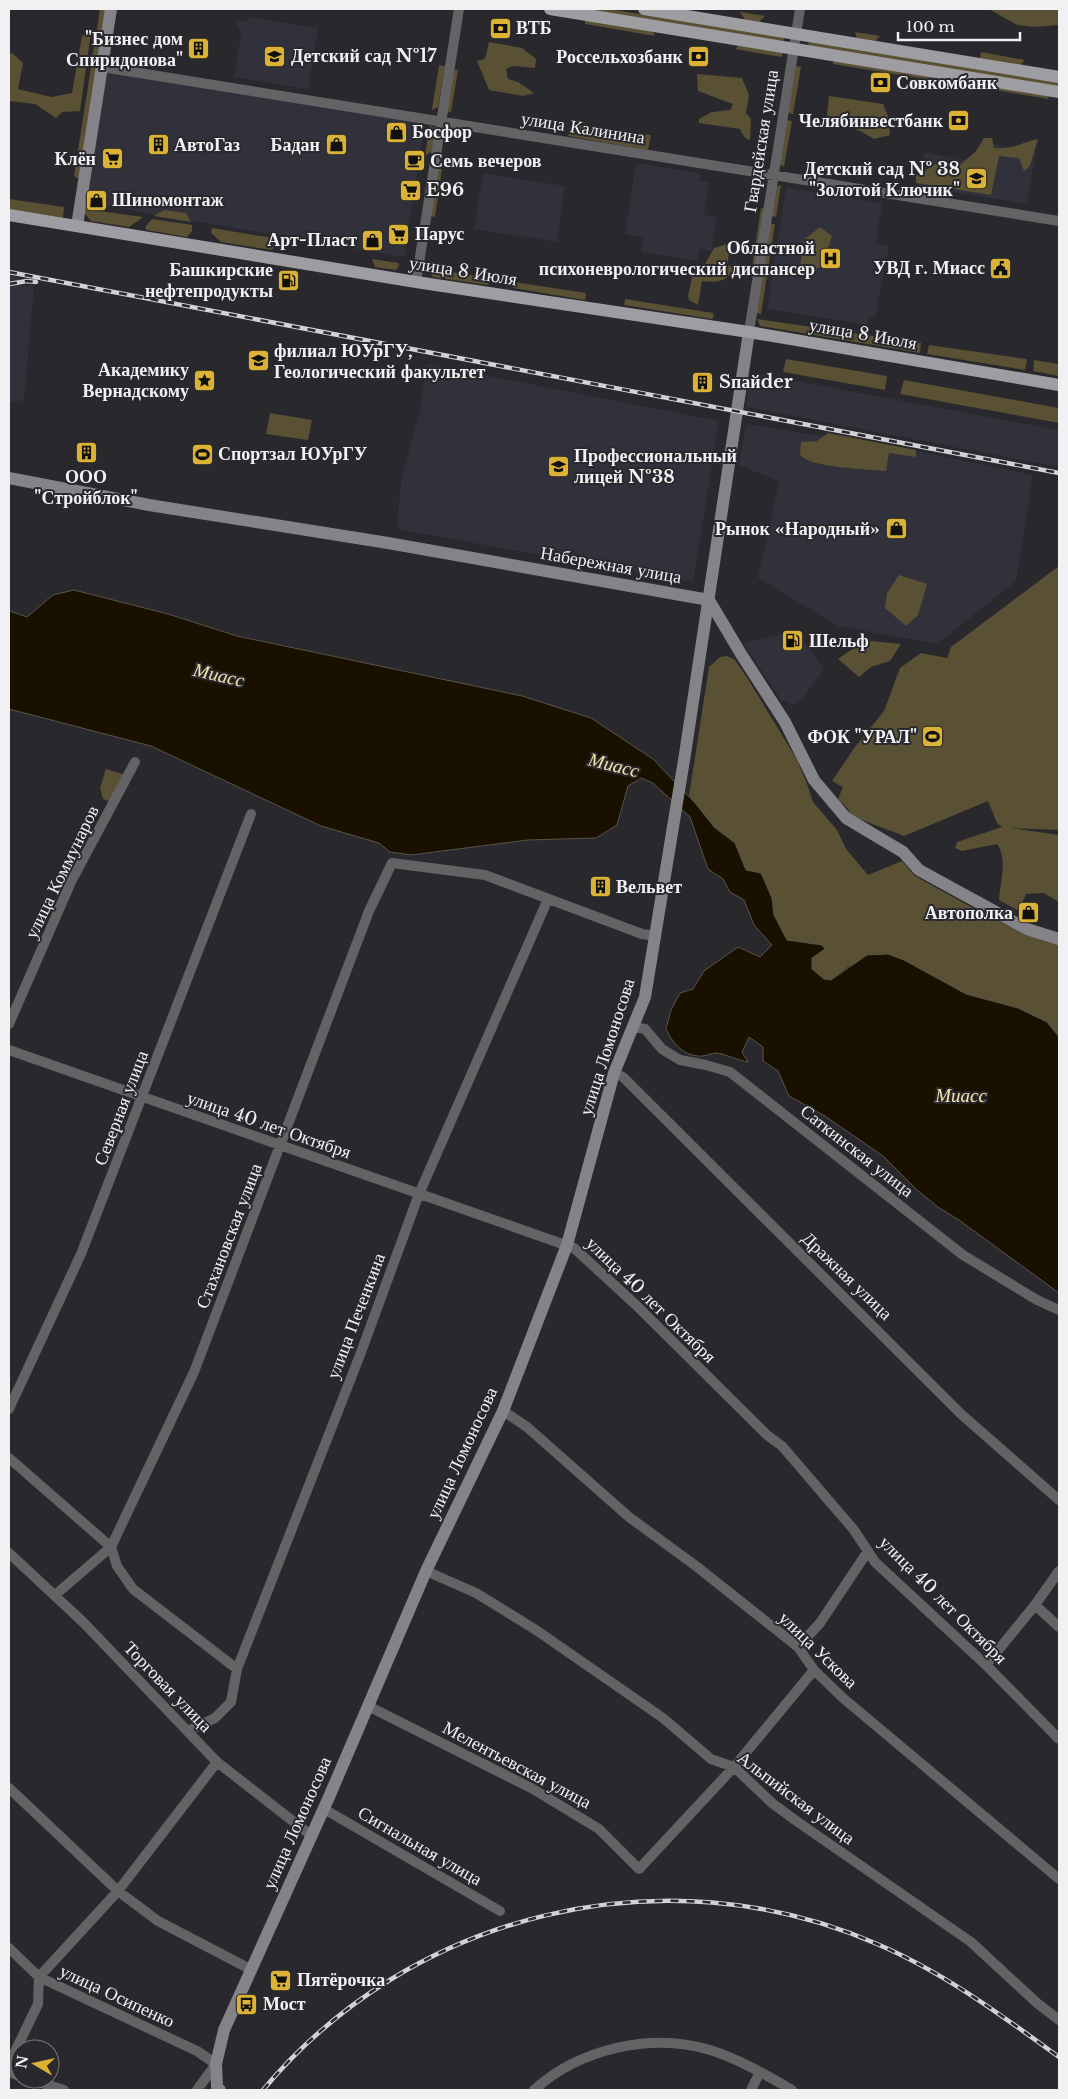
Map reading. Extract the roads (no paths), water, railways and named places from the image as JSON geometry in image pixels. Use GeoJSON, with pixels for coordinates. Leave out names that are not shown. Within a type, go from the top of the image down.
{"type":"FeatureCollection","features":[{"type":"Feature","properties":{"kind":"main road"},"geometry":{"type":"LineString","coordinates":[[550,9],[1059,92]]}},
{"type":"Feature","properties":{"kind":"main road"},"geometry":{"type":"LineString","coordinates":[[644,9],[1059,77]]}},
{"type":"Feature","properties":{"kind":"main road","name":"улица 8 Июля"},"geometry":{"type":"LineString","coordinates":[[9,215],[416,282],[749,332],[1059,385]]}},
{"type":"Feature","properties":{"kind":"street"},"geometry":{"type":"LineString","coordinates":[[77,226],[111,9]]}},
{"type":"Feature","properties":{"kind":"street"},"geometry":{"type":"LineString","coordinates":[[416,282],[459,9]]}},
{"type":"Feature","properties":{"kind":"street","name":"Гвардейская улица"},"geometry":{"type":"LineString","coordinates":[[672,835],[800,9]]}},
{"type":"Feature","properties":{"kind":"street","name":"улица Калинина"},"geometry":{"type":"LineString","coordinates":[[102,67],[1059,221]]}},
{"type":"Feature","properties":{"kind":"street","name":"Набережная улица"},"geometry":{"type":"LineString","coordinates":[[9,478],[149,506],[388,543],[709,600]]}},
{"type":"Feature","properties":{"kind":"street"},"geometry":{"type":"LineString","coordinates":[[709,600],[785,722],[814,780],[846,818],[903,852],[919,870],[1027,929],[1059,939]]}},
{"type":"Feature","properties":{"kind":"street","name":"улица Коммунаров"},"geometry":{"type":"LineString","coordinates":[[9,1024],[71,882],[135,762]]}},
{"type":"Feature","properties":{"kind":"street","name":"Северная улица"},"geometry":{"type":"LineString","coordinates":[[9,1409],[80,1254],[143,1098],[251,814]]}},
{"type":"Feature","properties":{"kind":"street","name":"улица Ломоносова"},"geometry":{"type":"LineString","coordinates":[[220,2090],[217,2087],[216,2064],[224,2030],[324,1809],[426,1572],[503,1411],[567,1245],[614,1073],[645,997],[672,835]]}},
{"type":"Feature","properties":{"kind":"street","name":"Стахановская улица"},"geometry":{"type":"LineString","coordinates":[[55,1595],[111,1547],[194,1372],[369,910],[392,863],[485,875],[548,899]]}},
{"type":"Feature","properties":{"kind":"street"},"geometry":{"type":"LineString","coordinates":[[548,899],[642,934],[656,936]]}},
{"type":"Feature","properties":{"kind":"street","name":"улица Печенкина"},"geometry":{"type":"LineString","coordinates":[[188,1731],[215,1718],[231,1702],[237,1669],[360,1355],[419,1194],[548,899]]}},
{"type":"Feature","properties":{"kind":"street","name":"Саткинская улица"},"geometry":{"type":"LineString","coordinates":[[634,1027],[645,1029],[662,1049],[680,1060],[730,1072],[963,1255],[1037,1300],[1059,1310]]}},
{"type":"Feature","properties":{"kind":"street","name":"улица 40 лет Октября"},"geometry":{"type":"LineString","coordinates":[[9,1050],[280,1147],[574,1248],[636,1305],[760,1428],[782,1446],[854,1530],[875,1562],[986,1665],[1059,1739]]}},
{"type":"Feature","properties":{"kind":"street","name":"Дражная улица"},"geometry":{"type":"LineString","coordinates":[[614,1073],[623,1077],[961,1414],[1059,1500]]}},
{"type":"Feature","properties":{"kind":"street","name":"улица Ускова"},"geometry":{"type":"LineString","coordinates":[[503,1411],[526,1427],[629,1517],[696,1566],[798,1647],[814,1670],[1059,1879]]}},
{"type":"Feature","properties":{"kind":"street"},"geometry":{"type":"LineString","coordinates":[[9,1458],[111,1547],[117,1566],[133,1589],[237,1669]]}},
{"type":"Feature","properties":{"kind":"street"},"geometry":{"type":"LineString","coordinates":[[798,1647],[820,1623],[868,1552]]}},
{"type":"Feature","properties":{"kind":"street","name":"Торговая улица"},"geometry":{"type":"LineString","coordinates":[[9,1553],[55,1595],[217,1762],[312,1836]]}},
{"type":"Feature","properties":{"kind":"street"},"geometry":{"type":"LineString","coordinates":[[986,1665],[1035,1606],[1059,1571]]}},
{"type":"Feature","properties":{"kind":"street","name":"Альпийская улица"},"geometry":{"type":"LineString","coordinates":[[426,1572],[476,1593],[536,1630],[663,1718],[711,1759],[734,1767],[772,1803],[795,1820],[971,1942],[1037,2003],[1059,2020]]}},
{"type":"Feature","properties":{"kind":"street"},"geometry":{"type":"LineString","coordinates":[[1035,1606],[1059,1627]]}},
{"type":"Feature","properties":{"kind":"street"},"geometry":{"type":"LineString","coordinates":[[734,1767],[814,1670]]}},
{"type":"Feature","properties":{"kind":"street","name":"Мелентьевская улица"},"geometry":{"type":"LineString","coordinates":[[368,1706],[533,1789],[598,1829],[639,1869],[734,1767]]}},
{"type":"Feature","properties":{"kind":"street"},"geometry":{"type":"LineString","coordinates":[[9,2064],[38,2004],[39,1977],[118,1891],[217,1762]]}},
{"type":"Feature","properties":{"kind":"street"},"geometry":{"type":"LineString","coordinates":[[9,1788],[118,1891],[158,1922],[250,1969]]}},
{"type":"Feature","properties":{"kind":"street","name":"Сигнальная улица"},"geometry":{"type":"LineString","coordinates":[[324,1809],[500,1911]]}},
{"type":"Feature","properties":{"kind":"street","name":"улица Осипенко"},"geometry":{"type":"LineString","coordinates":[[9,1948],[39,1977],[197,2051],[216,2064]]}},
{"type":"Feature","properties":{"kind":"street"},"geometry":{"type":"LineString","coordinates":[[9,1959],[20,1959]]}},
{"type":"Feature","properties":{"kind":"street"},"geometry":{"type":"LineString","coordinates":[[534,2090],[548,2078],[574,2062],[620,2047],[655,2044],[692,2045],[705,2049],[760,2072],[792,2090]]}},
{"type":"Feature","properties":{"kind":"street"},"geometry":{"type":"LineString","coordinates":[[197,2090],[216,2064]]}},
{"type":"Feature","properties":{"kind":"street"},"geometry":{"type":"LineString","coordinates":[[751,2090],[760,2072]]}},
{"type":"Feature","properties":{"kind":"water","name":"Миасс"},"geometry":{"type":"Polygon","coordinates":[[[74,590],[168,614],[237,636],[522,696],[591,718],[653,759],[696,804],[714,827],[735,843],[746,870],[761,873],[772,898],[774,915],[787,940],[822,945],[825,949],[812,958],[812,969],[824,979],[831,980],[867,955],[888,954],[904,960],[966,994],[1018,1008],[1047,1022],[1059,1037],[1059,1293],[959,1220],[938,1207],[917,1190],[883,1156],[825,1116],[789,1096],[778,1071],[763,1061],[763,1047],[749,1037],[742,1052],[748,1062],[717,1053],[700,1056],[692,1055],[682,1050],[675,1043],[666,1029],[671,1010],[680,993],[693,989],[704,971],[738,947],[760,957],[772,945],[754,925],[744,900],[730,892],[723,879],[708,869],[690,817],[653,783],[641,778],[628,786],[617,825],[596,838],[528,840],[411,855],[390,852],[379,843],[321,826],[151,746],[9,709],[9,609],[12,612],[27,617],[53,595],[74,590]]]}},
{"type":"Feature","properties":{"kind":"railway"},"geometry":{"type":"LineString","coordinates":[[9,272],[1059,473]]}},
{"type":"Feature","properties":{"kind":"railway"},"geometry":{"type":"LineString","coordinates":[[9,284],[27,281],[36,282]]}},
{"type":"Feature","properties":{"kind":"railway"},"geometry":{"type":"LineString","coordinates":[[263,2090],[323,2029],[391,1979],[466,1941],[546,1915],[628,1902],[712,1903],[796,1916],[877,1944],[925,1968],[971,1995],[1059,2057]]}},
{"type":"Feature","properties":{"kind":"place","name":"ВТБ"},"geometry":{"type":"Point","coordinates":[500,28]}},
{"type":"Feature","properties":{"kind":"place","name":"\"Бизнес дом Спиридонова\""},"geometry":{"type":"Point","coordinates":[199,49]}},
{"type":"Feature","properties":{"kind":"place","name":"Детский сад №17"},"geometry":{"type":"Point","coordinates":[275,56]}},
{"type":"Feature","properties":{"kind":"place","name":"Россельхозбанк"},"geometry":{"type":"Point","coordinates":[699,57]}},
{"type":"Feature","properties":{"kind":"place","name":"Совкомбанк"},"geometry":{"type":"Point","coordinates":[880,83]}},
{"type":"Feature","properties":{"kind":"place","name":"Челябинвестбанк"},"geometry":{"type":"Point","coordinates":[959,121]}},
{"type":"Feature","properties":{"kind":"place","name":"Босфор"},"geometry":{"type":"Point","coordinates":[396,132]}},
{"type":"Feature","properties":{"kind":"place","name":"АвтоГаз"},"geometry":{"type":"Point","coordinates":[158,145]}},
{"type":"Feature","properties":{"kind":"place","name":"Бадан"},"geometry":{"type":"Point","coordinates":[336,145]}},
{"type":"Feature","properties":{"kind":"place","name":"Клён"},"geometry":{"type":"Point","coordinates":[112,159]}},
{"type":"Feature","properties":{"kind":"place","name":"Семь вечеров"},"geometry":{"type":"Point","coordinates":[414,161]}},
{"type":"Feature","properties":{"kind":"place","name":"Детский сад № 38 \"Золотой Ключик\""},"geometry":{"type":"Point","coordinates":[976,179]}},
{"type":"Feature","properties":{"kind":"place","name":"E96"},"geometry":{"type":"Point","coordinates":[410,190]}},
{"type":"Feature","properties":{"kind":"place","name":"Шиномонтаж"},"geometry":{"type":"Point","coordinates":[96,200]}},
{"type":"Feature","properties":{"kind":"place","name":"Парус"},"geometry":{"type":"Point","coordinates":[399,234]}},
{"type":"Feature","properties":{"kind":"place","name":"Арт-Пласт"},"geometry":{"type":"Point","coordinates":[373,240]}},
{"type":"Feature","properties":{"kind":"place","name":"Областной психоневрологический диспансер"},"geometry":{"type":"Point","coordinates":[831,258]}},
{"type":"Feature","properties":{"kind":"place","name":"УВД г. Миасс"},"geometry":{"type":"Point","coordinates":[1001,268]}},
{"type":"Feature","properties":{"kind":"place","name":"Башкирские нефтепродукты"},"geometry":{"type":"Point","coordinates":[289,280]}},
{"type":"Feature","properties":{"kind":"place","name":"филиал ЮУрГУ, Геологический факультет"},"geometry":{"type":"Point","coordinates":[258,361]}},
{"type":"Feature","properties":{"kind":"place","name":"Академику Вернадскому"},"geometry":{"type":"Point","coordinates":[205,380]}},
{"type":"Feature","properties":{"kind":"place","name":"Sпайder"},"geometry":{"type":"Point","coordinates":[703,382]}},
{"type":"Feature","properties":{"kind":"place","name":"ООО \"Стройблок\""},"geometry":{"type":"Point","coordinates":[86,452]}},
{"type":"Feature","properties":{"kind":"place","name":"Спортзал ЮУрГУ"},"geometry":{"type":"Point","coordinates":[202,454]}},
{"type":"Feature","properties":{"kind":"place","name":"Профессиональный лицей №38"},"geometry":{"type":"Point","coordinates":[558,466]}},
{"type":"Feature","properties":{"kind":"place","name":"Рынок «Народный»"},"geometry":{"type":"Point","coordinates":[896,529]}},
{"type":"Feature","properties":{"kind":"place","name":"Шельф"},"geometry":{"type":"Point","coordinates":[793,641]}},
{"type":"Feature","properties":{"kind":"place","name":"ФОК \"УРАЛ\""},"geometry":{"type":"Point","coordinates":[933,737]}},
{"type":"Feature","properties":{"kind":"place","name":"Вельвет"},"geometry":{"type":"Point","coordinates":[600,887]}},
{"type":"Feature","properties":{"kind":"place","name":"Автополка"},"geometry":{"type":"Point","coordinates":[1029,913]}},
{"type":"Feature","properties":{"kind":"place","name":"Пятёрочка"},"geometry":{"type":"Point","coordinates":[281,1980]}},
{"type":"Feature","properties":{"kind":"place","name":"Мост"},"geometry":{"type":"Point","coordinates":[247,2004]}}]}
